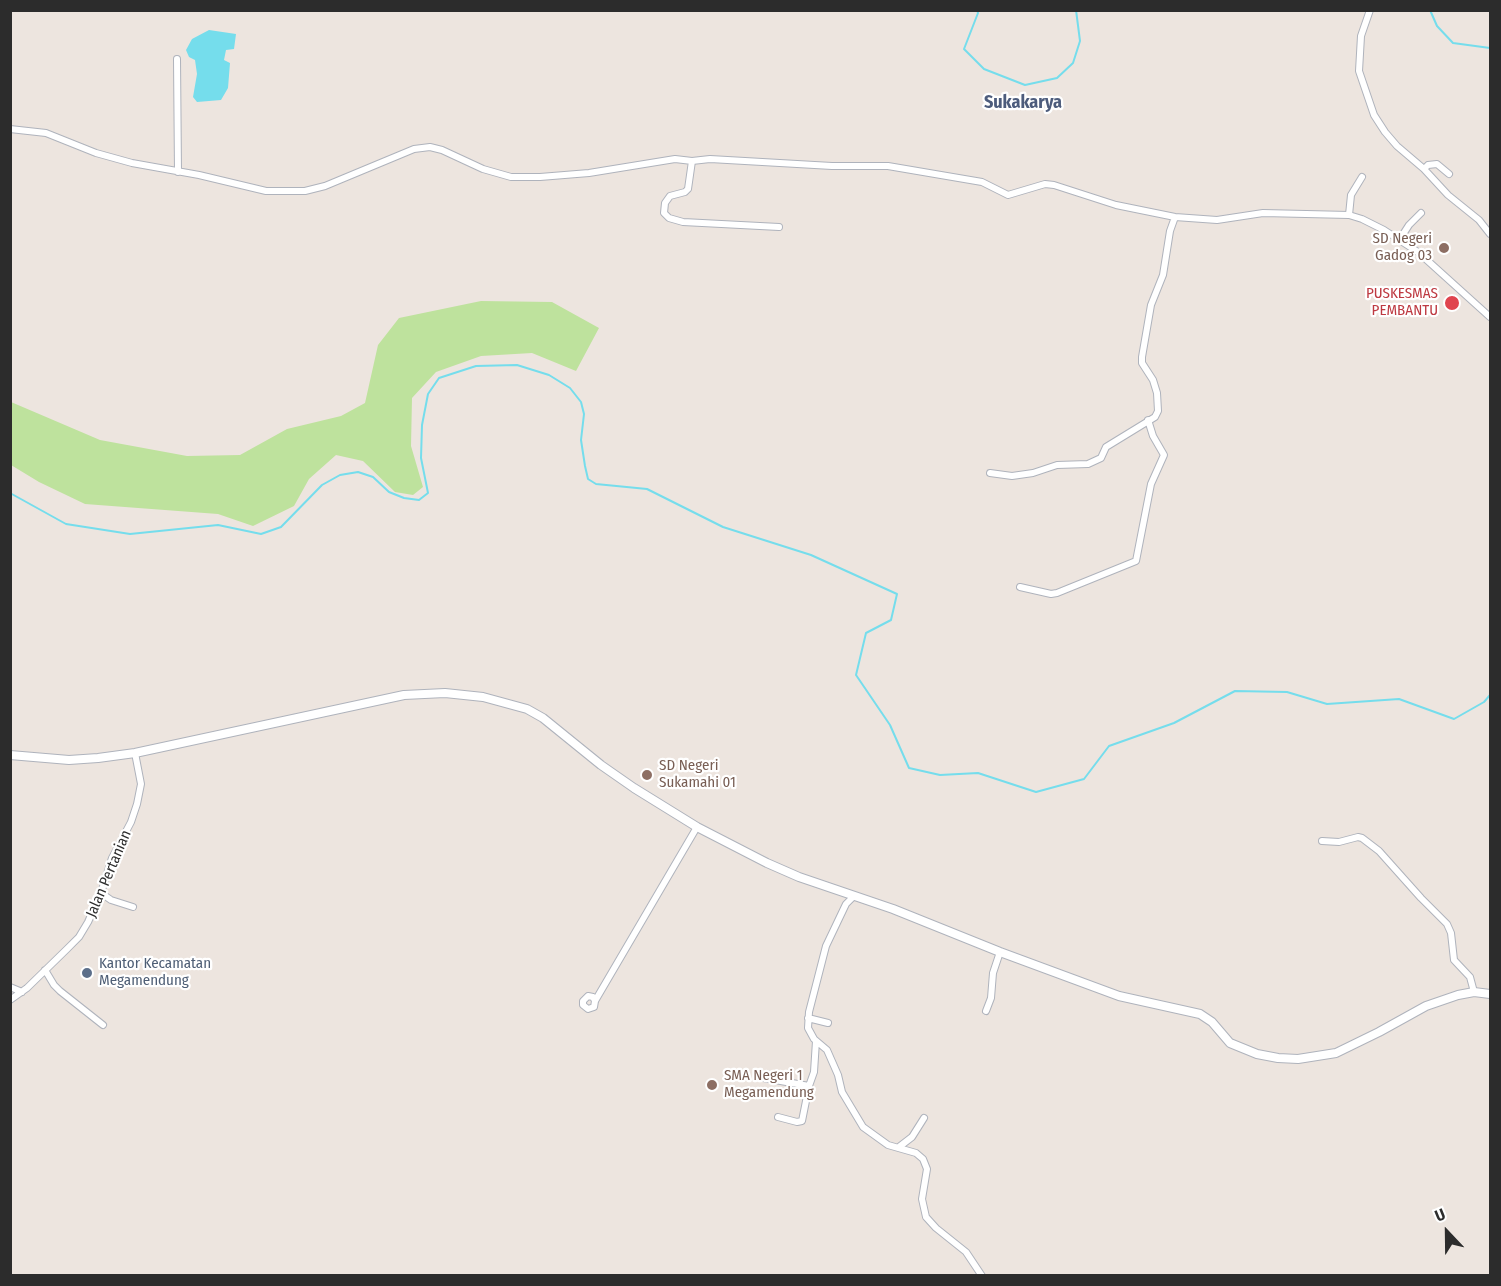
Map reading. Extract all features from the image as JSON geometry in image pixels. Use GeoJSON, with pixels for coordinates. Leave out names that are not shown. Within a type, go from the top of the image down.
{"type":"FeatureCollection","features":[{"type":"Feature","properties":{"kind":"street"},"geometry":{"type":"LineString","coordinates":[[1370,10],[1361,36],[1359,63],[1360,78],[1374,115],[1397,146],[1424,169],[1443,191],[1479,220],[1491,234]]}},
{"type":"Feature","properties":{"kind":"street"},"geometry":{"type":"LineString","coordinates":[[177,59],[178,172]]}},
{"type":"Feature","properties":{"kind":"street"},"geometry":{"type":"LineString","coordinates":[[10,129],[46,133],[96,153],[150,167],[266,191],[305,191],[325,186],[421,147],[442,150],[483,169],[511,177],[589,173],[675,159],[832,166],[888,166],[982,182],[1008,195],[1045,184],[1054,185],[1116,205],[1175,217],[1217,220],[1263,213],[1349,215],[1362,219],[1400,239],[1438,268],[1491,317]]}},
{"type":"Feature","properties":{"kind":"street"},"geometry":{"type":"LineString","coordinates":[[692,161],[688,189],[670,196],[664,203],[664,213],[669,218],[683,222],[780,227]]}},
{"type":"Feature","properties":{"kind":"street"},"geometry":{"type":"LineString","coordinates":[[1424,169],[1428,165],[1437,165],[1449,174]]}},
{"type":"Feature","properties":{"kind":"street"},"geometry":{"type":"LineString","coordinates":[[1349,215],[1352,195],[1362,177]]}},
{"type":"Feature","properties":{"kind":"street"},"geometry":{"type":"LineString","coordinates":[[1400,239],[1421,213]]}},
{"type":"Feature","properties":{"kind":"street"},"geometry":{"type":"LineString","coordinates":[[990,473],[1012,476],[1033,473],[1057,465],[1088,464],[1101,458],[1106,447],[1157,415],[1158,403],[1153,380],[1143,366],[1142,357],[1151,304],[1163,276],[1170,231],[1175,217]]}},
{"type":"Feature","properties":{"kind":"street"},"geometry":{"type":"LineString","coordinates":[[1020,587],[1051,594],[1057,593],[1136,561],[1152,484],[1164,455],[1153,436],[1148,420]]}},
{"type":"Feature","properties":{"kind":"street"},"geometry":{"type":"LineString","coordinates":[[10,755],[69,760],[135,753],[404,695],[445,693],[483,697],[527,709],[543,718],[601,765],[634,788],[698,827],[777,868],[853,897],[893,909],[1119,996],[1200,1014],[1212,1022],[1230,1043],[1257,1054],[1298,1059],[1336,1053],[1426,1006],[1474,992],[1491,994]]}},
{"type":"Feature","properties":{"kind":"street","name":"Jalan Pertanian"},"geometry":{"type":"LineString","coordinates":[[10,1000],[22,992],[82,933],[101,893],[110,863],[131,822],[140,795],[135,753]]}},
{"type":"Feature","properties":{"kind":"street"},"geometry":{"type":"LineString","coordinates":[[596,1001],[698,827]]}},
{"type":"Feature","properties":{"kind":"street"},"geometry":{"type":"LineString","coordinates":[[1322,842],[1362,838],[1379,851],[1447,924],[1451,933],[1454,960],[1470,977],[1474,992]]}},
{"type":"Feature","properties":{"kind":"street"},"geometry":{"type":"LineString","coordinates":[[101,893],[111,900],[133,907]]}},
{"type":"Feature","properties":{"kind":"street"},"geometry":{"type":"LineString","coordinates":[[853,897],[846,904],[826,946],[808,1018],[808,1028],[828,1052],[838,1075],[842,1092],[859,1123],[888,1145],[916,1153],[925,1162],[927,1169],[922,1208],[927,1219],[966,1252],[982,1275]]}},
{"type":"Feature","properties":{"kind":"street"},"geometry":{"type":"LineString","coordinates":[[986,1011],[991,998],[993,973],[1000,952]]}},
{"type":"Feature","properties":{"kind":"street"},"geometry":{"type":"LineString","coordinates":[[45,970],[60,991],[103,1025]]}},
{"type":"Feature","properties":{"kind":"street"},"geometry":{"type":"LineString","coordinates":[[10,987],[22,992]]}},
{"type":"Feature","properties":{"kind":"street"},"geometry":{"type":"LineString","coordinates":[[808,1018],[828,1023]]}},
{"type":"Feature","properties":{"kind":"street"},"geometry":{"type":"LineString","coordinates":[[778,1117],[797,1122],[802,1121],[814,1072],[816,1040]]}},
{"type":"Feature","properties":{"kind":"street"},"geometry":{"type":"LineString","coordinates":[[758,1077],[809,1086]]}},
{"type":"Feature","properties":{"kind":"street"},"geometry":{"type":"LineString","coordinates":[[899,1147],[912,1137],[924,1118]]}},
{"type":"Feature","properties":{"kind":"green space"},"geometry":{"type":"Polygon","coordinates":[[[481,301],[552,302],[599,328],[576,371],[532,353],[481,356],[436,372],[412,398],[411,446],[423,487],[413,495],[395,492],[363,461],[336,455],[309,479],[294,506],[253,526],[218,514],[85,504],[39,482],[11,465],[11,402],[100,440],[187,456],[240,455],[287,429],[341,416],[365,403],[378,345],[399,318],[481,301]]]}},
{"type":"Feature","properties":{"kind":"water"},"geometry":{"type":"Polygon","coordinates":[[[209,30],[236,34],[234,49],[226,50],[224,60],[230,63],[228,88],[221,100],[197,102],[193,97],[197,74],[195,60],[189,57],[186,50],[192,39],[209,30]]]}},
{"type":"Feature","properties":{"kind":"waterway"},"geometry":{"type":"LineString","coordinates":[[977,10],[978,13],[964,49],[984,69],[1025,85],[1057,78],[1073,63],[1080,41],[1076,10]]}},
{"type":"Feature","properties":{"kind":"waterway"},"geometry":{"type":"LineString","coordinates":[[1430,10],[1437,26],[1453,43],[1490,48]]}},
{"type":"Feature","properties":{"kind":"waterway"},"geometry":{"type":"LineString","coordinates":[[10,493],[66,524],[130,534],[218,525],[261,534],[281,527],[322,485],[340,475],[358,472],[373,477],[389,492],[404,498],[419,500],[428,493],[421,458],[422,425],[428,394],[439,378],[476,366],[517,365],[549,375],[570,388],[581,402],[584,414],[581,440],[585,466],[588,479],[596,484],[647,489],[723,527],[811,555],[897,594],[891,620],[866,633],[856,675],[890,725],[909,768],[940,775],[978,773],[1036,792],[1084,779],[1109,746],[1174,723],[1235,691],[1287,692],[1327,704],[1399,699],[1454,719],[1484,702],[1490,695]]}},
{"type":"Feature","properties":{"kind":"place","name":"SD Negeri Gadog 03"},"geometry":{"type":"Point","coordinates":[1444,248]}},
{"type":"Feature","properties":{"kind":"place","name":"PUSKESMAS PEMBANTU"},"geometry":{"type":"Point","coordinates":[1452,303]}},
{"type":"Feature","properties":{"kind":"place","name":"SD Negeri Sukamahi 01"},"geometry":{"type":"Point","coordinates":[647,775]}},
{"type":"Feature","properties":{"kind":"place","name":"Kantor Kecamatan Megamendung"},"geometry":{"type":"Point","coordinates":[87,973]}},
{"type":"Feature","properties":{"kind":"place","name":"SMA Negeri 1 Megamendung"},"geometry":{"type":"Point","coordinates":[712,1085]}},
{"type":"Feature","properties":{"kind":"district","name":"Sukakarya"},"geometry":{"type":"Point","coordinates":[1023,103]}}]}
